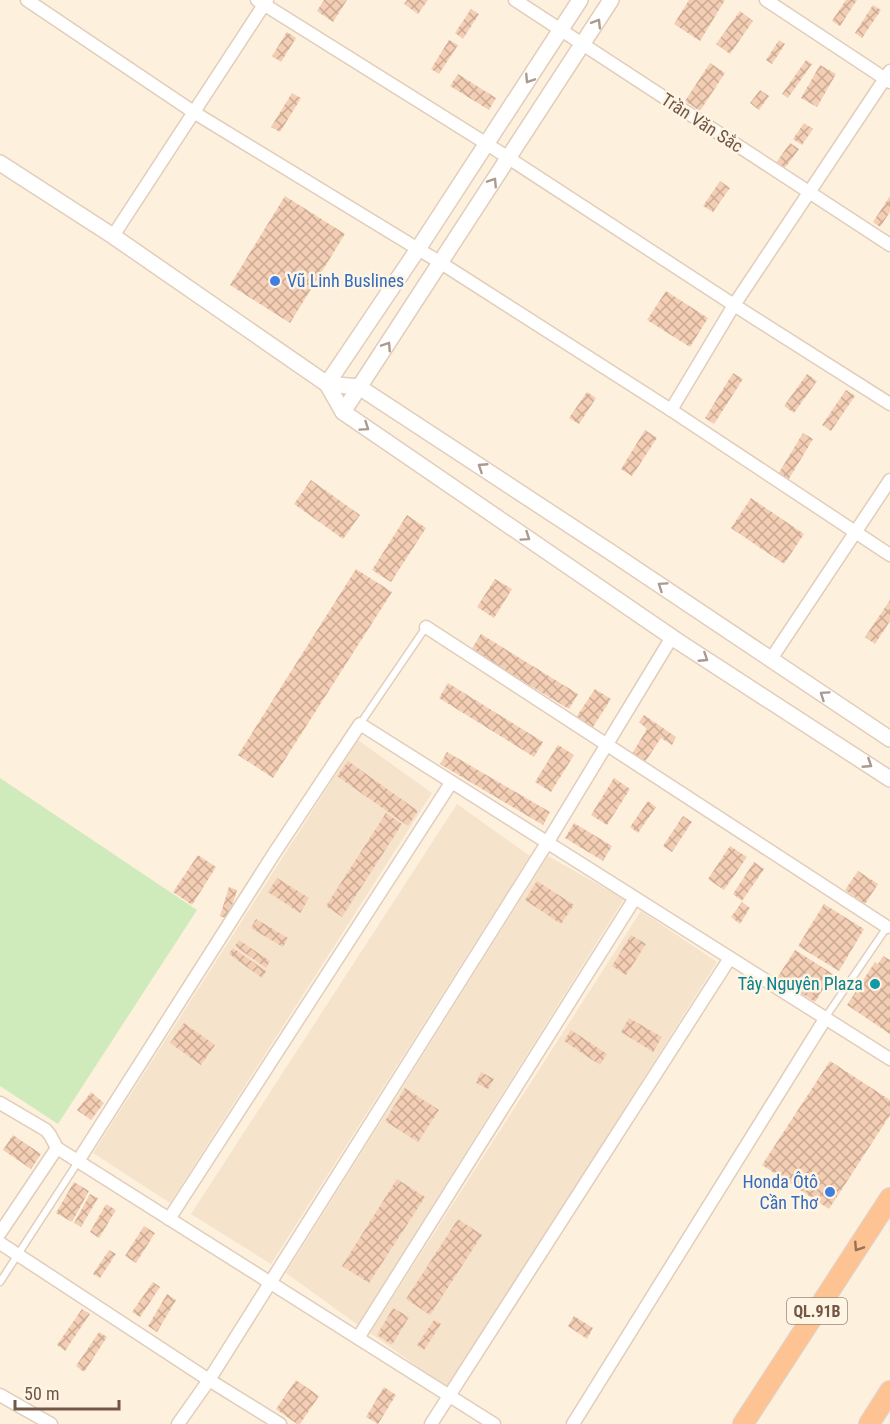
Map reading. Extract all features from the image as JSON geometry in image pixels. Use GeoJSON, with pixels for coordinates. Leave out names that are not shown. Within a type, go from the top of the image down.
{"type":"FeatureCollection","features":[{"type":"Feature","properties":{"kind":"highway","name":"QL.91B"},"geometry":{"type":"LineString","coordinates":[[743,1424],[890,1198]]}},
{"type":"Feature","properties":{"kind":"highway"},"geometry":{"type":"LineString","coordinates":[[869,1424],[888,1398]]}},
{"type":"Feature","properties":{"kind":"street"},"geometry":{"type":"LineString","coordinates":[[27,0],[195,112],[441,263],[671,410],[890,555]]}},
{"type":"Feature","properties":{"kind":"street","name":"Trần Văn Sắc"},"geometry":{"type":"LineString","coordinates":[[515,0],[890,245]]}},
{"type":"Feature","properties":{"kind":"street"},"geometry":{"type":"LineString","coordinates":[[327,384],[580,0]]}},
{"type":"Feature","properties":{"kind":"street"},"geometry":{"type":"LineString","coordinates":[[343,412],[611,0]]}},
{"type":"Feature","properties":{"kind":"street"},"geometry":{"type":"LineString","coordinates":[[671,410],[734,305],[888,77],[766,0]]}},
{"type":"Feature","properties":{"kind":"street"},"geometry":{"type":"LineString","coordinates":[[113,236],[195,112],[263,2],[890,404]]}},
{"type":"Feature","properties":{"kind":"street"},"geometry":{"type":"LineString","coordinates":[[0,163],[113,236],[327,384],[343,412],[672,637],[890,779]]}},
{"type":"Feature","properties":{"kind":"street"},"geometry":{"type":"LineString","coordinates":[[327,384],[359,387],[890,739]]}},
{"type":"Feature","properties":{"kind":"street"},"geometry":{"type":"LineString","coordinates":[[771,659],[890,480]]}},
{"type":"Feature","properties":{"kind":"street"},"geometry":{"type":"LineString","coordinates":[[426,627],[889,928]]}},
{"type":"Feature","properties":{"kind":"street"},"geometry":{"type":"LineString","coordinates":[[178,1424],[209,1380],[547,843],[672,637]]}},
{"type":"Feature","properties":{"kind":"street"},"geometry":{"type":"LineString","coordinates":[[78,1161],[275,852],[360,724],[890,1059]]}},
{"type":"Feature","properties":{"kind":"street"},"geometry":{"type":"LineString","coordinates":[[169,1219],[451,783]]}},
{"type":"Feature","properties":{"kind":"street"},"geometry":{"type":"LineString","coordinates":[[358,1338],[634,898]]}},
{"type":"Feature","properties":{"kind":"street"},"geometry":{"type":"LineString","coordinates":[[430,1424],[730,958]]}},
{"type":"Feature","properties":{"kind":"street"},"geometry":{"type":"LineString","coordinates":[[573,1424],[825,1018]]}},
{"type":"Feature","properties":{"kind":"street"},"geometry":{"type":"LineString","coordinates":[[0,1103],[46,1130],[57,1148],[494,1424]]}},
{"type":"Feature","properties":{"kind":"street"},"geometry":{"type":"LineString","coordinates":[[0,1233],[57,1148]]}},
{"type":"Feature","properties":{"kind":"street"},"geometry":{"type":"LineString","coordinates":[[0,1242],[209,1380],[280,1424]]}},
{"type":"Feature","properties":{"kind":"street"},"geometry":{"type":"LineString","coordinates":[[0,1395],[51,1424]]}},
{"type":"Feature","properties":{"kind":"lane"},"geometry":{"type":"LineString","coordinates":[[360,724],[426,627]]}},
{"type":"Feature","properties":{"kind":"lane"},"geometry":{"type":"LineString","coordinates":[[825,1018],[889,928]]}},
{"type":"Feature","properties":{"kind":"lane"},"geometry":{"type":"LineString","coordinates":[[0,1282],[78,1161]]}},
{"type":"Feature","properties":{"kind":"shaded area"},"geometry":{"type":"Polygon","coordinates":[[[358,740],[432,793],[170,1203],[93,1153],[358,740]]]}},
{"type":"Feature","properties":{"kind":"shaded area"},"geometry":{"type":"Polygon","coordinates":[[[457,804],[530,856],[271,1264],[191,1214],[457,804]]]}},
{"type":"Feature","properties":{"kind":"shaded area"},"geometry":{"type":"Polygon","coordinates":[[[548,856],[624,899],[358,1325],[286,1273],[548,856]]]}},
{"type":"Feature","properties":{"kind":"shaded area"},"geometry":{"type":"Polygon","coordinates":[[[641,911],[717,962],[448,1388],[370,1333],[641,911]]]}},
{"type":"Feature","properties":{"kind":"green space"},"geometry":{"type":"Polygon","coordinates":[[[0,778],[197,910],[58,1124],[0,1086],[0,778]]]}},
{"type":"Feature","properties":{"kind":"building"},"geometry":{"type":"Polygon","coordinates":[[[324,0],[347,0],[333,22],[317,11],[324,0]]]}},
{"type":"Feature","properties":{"kind":"building"},"geometry":{"type":"Polygon","coordinates":[[[407,0],[428,0],[418,14],[404,4],[407,0]]]}},
{"type":"Feature","properties":{"kind":"building"},"geometry":{"type":"Polygon","coordinates":[[[689,0],[725,0],[700,41],[674,24],[689,0]]]}},
{"type":"Feature","properties":{"kind":"building"},"geometry":{"type":"Polygon","coordinates":[[[846,0],[857,0],[840,26],[832,21],[846,0]]]}},
{"type":"Feature","properties":{"kind":"building"},"geometry":{"type":"Polygon","coordinates":[[[873,5],[881,10],[862,38],[855,33],[873,5]]]}},
{"type":"Feature","properties":{"kind":"building"},"geometry":{"type":"Polygon","coordinates":[[[471,9],[479,14],[463,39],[455,33],[471,9]]]}},
{"type":"Feature","properties":{"kind":"building"},"geometry":{"type":"Polygon","coordinates":[[[740,11],[753,21],[730,54],[716,44],[740,11]]]}},
{"type":"Feature","properties":{"kind":"building"},"geometry":{"type":"Polygon","coordinates":[[[287,32],[296,38],[281,62],[272,56],[287,32]]]}},
{"type":"Feature","properties":{"kind":"building"},"geometry":{"type":"Polygon","coordinates":[[[449,40],[458,45],[439,74],[431,69],[449,40]]]}},
{"type":"Feature","properties":{"kind":"building"},"geometry":{"type":"Polygon","coordinates":[[[779,40],[785,44],[772,64],[766,60],[779,40]]]}},
{"type":"Feature","properties":{"kind":"building"},"geometry":{"type":"Polygon","coordinates":[[[806,60],[812,64],[788,98],[782,94],[806,60]]]}},
{"type":"Feature","properties":{"kind":"building"},"geometry":{"type":"Polygon","coordinates":[[[710,63],[725,73],[700,111],[685,101],[710,63]]]}},
{"type":"Feature","properties":{"kind":"building"},"geometry":{"type":"Polygon","coordinates":[[[820,65],[836,74],[817,107],[801,98],[820,65]]]}},
{"type":"Feature","properties":{"kind":"building"},"geometry":{"type":"Polygon","coordinates":[[[458,74],[496,98],[489,110],[450,86],[458,74]]]}},
{"type":"Feature","properties":{"kind":"building"},"geometry":{"type":"Polygon","coordinates":[[[760,90],[769,96],[759,110],[750,103],[760,90]]]}},
{"type":"Feature","properties":{"kind":"building"},"geometry":{"type":"Polygon","coordinates":[[[292,93],[301,98],[280,132],[271,127],[292,93]]]}},
{"type":"Feature","properties":{"kind":"building"},"geometry":{"type":"Polygon","coordinates":[[[804,123],[813,129],[802,145],[793,139],[804,123]]]}},
{"type":"Feature","properties":{"kind":"building"},"geometry":{"type":"Polygon","coordinates":[[[790,143],[799,149],[784,169],[776,163],[790,143]]]}},
{"type":"Feature","properties":{"kind":"building"},"geometry":{"type":"Polygon","coordinates":[[[720,181],[730,188],[713,212],[703,206],[720,181]]]}},
{"type":"Feature","properties":{"kind":"building"},"geometry":{"type":"Polygon","coordinates":[[[285,196],[345,234],[290,323],[230,285],[285,196]]]}},
{"type":"Feature","properties":{"kind":"building"},"geometry":{"type":"Polygon","coordinates":[[[890,196],[890,212],[880,227],[873,222],[890,196]]]}},
{"type":"Feature","properties":{"kind":"building"},"geometry":{"type":"Polygon","coordinates":[[[666,291],[708,318],[690,347],[647,320],[666,291]]]}},
{"type":"Feature","properties":{"kind":"building"},"geometry":{"type":"Polygon","coordinates":[[[733,373],[743,379],[714,424],[705,418],[733,373]]]}},
{"type":"Feature","properties":{"kind":"building"},"geometry":{"type":"Polygon","coordinates":[[[807,374],[817,381],[794,413],[784,406],[807,374]]]}},
{"type":"Feature","properties":{"kind":"building"},"geometry":{"type":"Polygon","coordinates":[[[846,390],[855,396],[831,431],[822,425],[846,390]]]}},
{"type":"Feature","properties":{"kind":"building"},"geometry":{"type":"Polygon","coordinates":[[[587,392],[596,398],[579,424],[569,418],[587,392]]]}},
{"type":"Feature","properties":{"kind":"building"},"geometry":{"type":"Polygon","coordinates":[[[645,430],[657,438],[632,476],[621,469],[645,430]]]}},
{"type":"Feature","properties":{"kind":"building"},"geometry":{"type":"Polygon","coordinates":[[[803,433],[813,439],[787,482],[777,476],[803,433]]]}},
{"type":"Feature","properties":{"kind":"building"},"geometry":{"type":"Polygon","coordinates":[[[311,480],[360,515],[343,539],[294,504],[311,480]]]}},
{"type":"Feature","properties":{"kind":"building"},"geometry":{"type":"Polygon","coordinates":[[[751,498],[804,534],[784,564],[731,528],[751,498]]]}},
{"type":"Feature","properties":{"kind":"building"},"geometry":{"type":"Polygon","coordinates":[[[407,515],[426,528],[391,582],[372,570],[407,515]]]}},
{"type":"Feature","properties":{"kind":"building"},"geometry":{"type":"Polygon","coordinates":[[[356,569],[392,592],[273,778],[238,755],[356,569]]]}},
{"type":"Feature","properties":{"kind":"building"},"geometry":{"type":"Polygon","coordinates":[[[495,579],[512,589],[494,618],[477,607],[495,579]]]}},
{"type":"Feature","properties":{"kind":"building"},"geometry":{"type":"Polygon","coordinates":[[[890,600],[890,621],[875,644],[865,637],[890,600]]]}},
{"type":"Feature","properties":{"kind":"building"},"geometry":{"type":"Polygon","coordinates":[[[481,634],[578,694],[569,709],[471,650],[481,634]]]}},
{"type":"Feature","properties":{"kind":"building"},"geometry":{"type":"Polygon","coordinates":[[[448,683],[543,742],[534,757],[439,698],[448,683]]]}},
{"type":"Feature","properties":{"kind":"building"},"geometry":{"type":"Polygon","coordinates":[[[595,689],[611,699],[589,733],[573,722],[595,689]]]}},
{"type":"Feature","properties":{"kind":"building"},"geometry":{"type":"Polygon","coordinates":[[[644,715],[676,737],[672,745],[661,738],[643,765],[630,757],[647,729],[639,722],[644,715]]]}},
{"type":"Feature","properties":{"kind":"building"},"geometry":{"type":"Polygon","coordinates":[[[558,745],[574,755],[551,792],[535,782],[558,745]]]}},
{"type":"Feature","properties":{"kind":"building"},"geometry":{"type":"Polygon","coordinates":[[[447,752],[550,812],[543,825],[440,764],[447,752]]]}},
{"type":"Feature","properties":{"kind":"building"},"geometry":{"type":"Polygon","coordinates":[[[348,761],[418,811],[408,826],[337,776],[348,761]]]}},
{"type":"Feature","properties":{"kind":"building"},"geometry":{"type":"Polygon","coordinates":[[[614,778],[630,789],[607,825],[591,815],[614,778]]]}},
{"type":"Feature","properties":{"kind":"building"},"geometry":{"type":"Polygon","coordinates":[[[648,801],[656,807],[638,833],[630,827],[648,801]]]}},
{"type":"Feature","properties":{"kind":"building"},"geometry":{"type":"Polygon","coordinates":[[[386,813],[402,824],[342,917],[326,906],[386,813]]]}},
{"type":"Feature","properties":{"kind":"building"},"geometry":{"type":"Polygon","coordinates":[[[683,816],[692,822],[672,852],[663,846],[683,816]]]}},
{"type":"Feature","properties":{"kind":"building"},"geometry":{"type":"Polygon","coordinates":[[[574,823],[612,846],[603,861],[565,838],[574,823]]]}},
{"type":"Feature","properties":{"kind":"building"},"geometry":{"type":"Polygon","coordinates":[[[730,846],[747,857],[724,890],[708,879],[730,846]]]}},
{"type":"Feature","properties":{"kind":"building"},"geometry":{"type":"Polygon","coordinates":[[[198,855],[216,867],[192,905],[173,892],[198,855]]]}},
{"type":"Feature","properties":{"kind":"building"},"geometry":{"type":"Polygon","coordinates":[[[754,862],[764,869],[742,901],[733,894],[754,862]]]}},
{"type":"Feature","properties":{"kind":"building"},"geometry":{"type":"Polygon","coordinates":[[[858,871],[878,884],[865,904],[845,890],[858,871]]]}},
{"type":"Feature","properties":{"kind":"building"},"geometry":{"type":"Polygon","coordinates":[[[277,878],[309,898],[300,913],[268,892],[277,878]]]}},
{"type":"Feature","properties":{"kind":"building"},"geometry":{"type":"Polygon","coordinates":[[[537,881],[574,905],[561,924],[525,900],[537,881]]]}},
{"type":"Feature","properties":{"kind":"building"},"geometry":{"type":"Polygon","coordinates":[[[229,887],[237,890],[228,919],[220,916],[229,887]]]}},
{"type":"Feature","properties":{"kind":"building"},"geometry":{"type":"Polygon","coordinates":[[[742,902],[750,908],[740,924],[731,917],[742,902]]]}},
{"type":"Feature","properties":{"kind":"building"},"geometry":{"type":"Polygon","coordinates":[[[824,904],[864,929],[839,971],[798,946],[824,904]]]}},
{"type":"Feature","properties":{"kind":"building"},"geometry":{"type":"Polygon","coordinates":[[[256,919],[288,938],[283,947],[251,928],[256,919]]]}},
{"type":"Feature","properties":{"kind":"building"},"geometry":{"type":"Polygon","coordinates":[[[631,935],[646,944],[626,975],[612,966],[631,935]]]}},
{"type":"Feature","properties":{"kind":"building"},"geometry":{"type":"Polygon","coordinates":[[[239,940],[270,961],[266,968],[235,946],[239,940]]]}},
{"type":"Feature","properties":{"kind":"building"},"geometry":{"type":"Polygon","coordinates":[[[233,948],[266,971],[262,978],[229,954],[233,948]]]}},
{"type":"Feature","properties":{"kind":"building"},"geometry":{"type":"Polygon","coordinates":[[[795,950],[833,974],[815,1002],[777,978],[795,950]]]}},
{"type":"Feature","properties":{"kind":"building","name":"Tây Nguyên Plaza"},"geometry":{"type":"Polygon","coordinates":[[[883,956],[890,960],[890,1034],[847,1005],[875,962],[878,964],[883,956]]]}},
{"type":"Feature","properties":{"kind":"building"},"geometry":{"type":"Polygon","coordinates":[[[629,1018],[662,1037],[653,1052],[621,1032],[629,1018]]]}},
{"type":"Feature","properties":{"kind":"building"},"geometry":{"type":"Polygon","coordinates":[[[184,1023],[215,1045],[201,1065],[170,1043],[184,1023]]]}},
{"type":"Feature","properties":{"kind":"building"},"geometry":{"type":"Polygon","coordinates":[[[571,1030],[607,1054],[600,1065],[564,1041],[571,1030]]]}},
{"type":"Feature","properties":{"kind":"building"},"geometry":{"type":"Polygon","coordinates":[[[830,1061],[890,1100],[890,1115],[829,1209],[762,1165],[830,1061]]]}},
{"type":"Feature","properties":{"kind":"building"},"geometry":{"type":"Polygon","coordinates":[[[481,1072],[494,1079],[488,1089],[476,1083],[481,1072]]]}},
{"type":"Feature","properties":{"kind":"building"},"geometry":{"type":"Polygon","coordinates":[[[405,1088],[439,1110],[418,1142],[385,1121],[405,1088]]]}},
{"type":"Feature","properties":{"kind":"building"},"geometry":{"type":"Polygon","coordinates":[[[91,1092],[104,1103],[91,1120],[77,1110],[91,1092]]]}},
{"type":"Feature","properties":{"kind":"building"},"geometry":{"type":"Polygon","coordinates":[[[13,1135],[41,1154],[31,1169],[3,1150],[13,1135]]]}},
{"type":"Feature","properties":{"kind":"building"},"geometry":{"type":"Polygon","coordinates":[[[397,1179],[425,1197],[369,1283],[342,1266],[397,1179]]]}},
{"type":"Feature","properties":{"kind":"building"},"geometry":{"type":"Polygon","coordinates":[[[74,1182],[89,1191],[72,1222],[56,1213],[74,1182]]]}},
{"type":"Feature","properties":{"kind":"building"},"geometry":{"type":"Polygon","coordinates":[[[90,1194],[98,1198],[81,1227],[74,1223],[90,1194]]]}},
{"type":"Feature","properties":{"kind":"building"},"geometry":{"type":"Polygon","coordinates":[[[106,1204],[116,1210],[99,1238],[90,1232],[106,1204]]]}},
{"type":"Feature","properties":{"kind":"building"},"geometry":{"type":"Polygon","coordinates":[[[458,1219],[482,1235],[430,1315],[406,1299],[458,1219]]]}},
{"type":"Feature","properties":{"kind":"building"},"geometry":{"type":"Polygon","coordinates":[[[144,1226],[155,1233],[136,1263],[125,1256],[144,1226]]]}},
{"type":"Feature","properties":{"kind":"building"},"geometry":{"type":"Polygon","coordinates":[[[109,1250],[116,1254],[100,1278],[93,1274],[109,1250]]]}},
{"type":"Feature","properties":{"kind":"building"},"geometry":{"type":"Polygon","coordinates":[[[153,1282],[160,1287],[140,1317],[132,1312],[153,1282]]]}},
{"type":"Feature","properties":{"kind":"building"},"geometry":{"type":"Polygon","coordinates":[[[167,1294],[176,1300],[157,1332],[148,1326],[167,1294]]]}},
{"type":"Feature","properties":{"kind":"building"},"geometry":{"type":"Polygon","coordinates":[[[393,1308],[409,1317],[392,1345],[377,1335],[393,1308]]]}},
{"type":"Feature","properties":{"kind":"building"},"geometry":{"type":"Polygon","coordinates":[[[82,1309],[90,1314],[65,1351],[57,1345],[82,1309]]]}},
{"type":"Feature","properties":{"kind":"building"},"geometry":{"type":"Polygon","coordinates":[[[574,1316],[593,1328],[587,1339],[568,1326],[574,1316]]]}},
{"type":"Feature","properties":{"kind":"building"},"geometry":{"type":"Polygon","coordinates":[[[434,1320],[441,1324],[424,1350],[417,1345],[434,1320]]]}},
{"type":"Feature","properties":{"kind":"building"},"geometry":{"type":"Polygon","coordinates":[[[99,1332],[107,1337],[84,1372],[76,1366],[99,1332]]]}},
{"type":"Feature","properties":{"kind":"building"},"geometry":{"type":"Polygon","coordinates":[[[296,1380],[319,1396],[300,1424],[276,1409],[296,1380]]]}},
{"type":"Feature","properties":{"kind":"building"},"geometry":{"type":"Polygon","coordinates":[[[384,1387],[396,1395],[378,1424],[366,1417],[384,1387]]]}},
{"type":"Feature","properties":{"kind":"place","name":"Vũ Linh Buslines"},"geometry":{"type":"Point","coordinates":[275,281]}},
{"type":"Feature","properties":{"kind":"place","name":"Tây Nguyên Plaza"},"geometry":{"type":"Point","coordinates":[875,984]}},
{"type":"Feature","properties":{"kind":"place","name":"Honda Ôtô Cần Thơ"},"geometry":{"type":"Point","coordinates":[830,1192]}}]}
